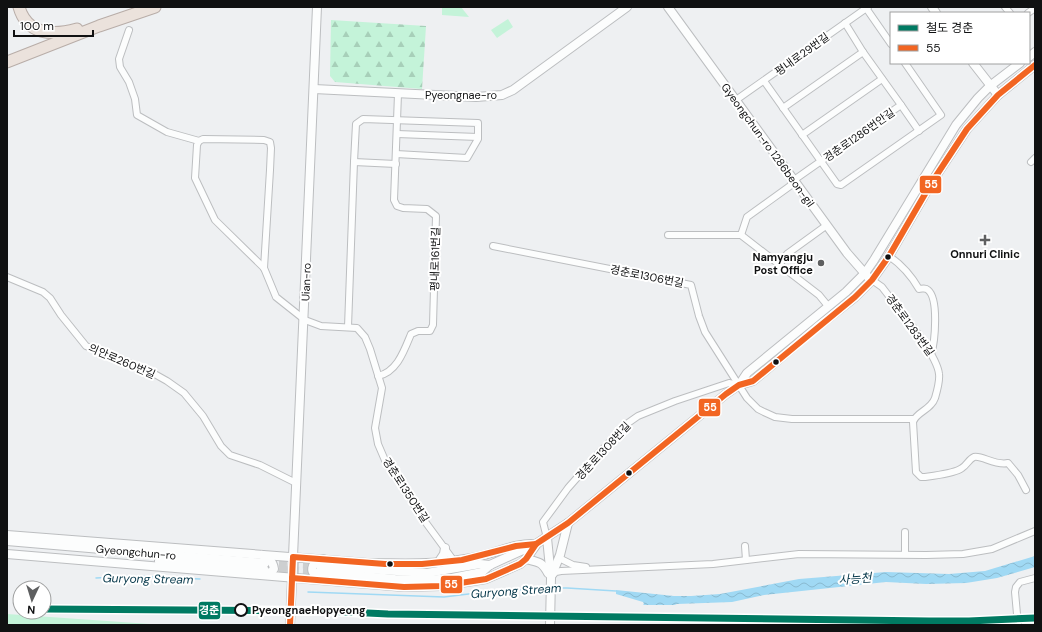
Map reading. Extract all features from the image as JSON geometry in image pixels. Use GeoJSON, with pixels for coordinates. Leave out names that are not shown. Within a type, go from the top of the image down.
{"type":"FeatureCollection","features":[{"type":"Feature","properties":{"kind":"highway"},"geometry":{"type":"LineString","coordinates":[[19,7],[25,21],[32,27],[40,31],[57,33],[86,26],[138,7]]}},
{"type":"Feature","properties":{"kind":"highway"},"geometry":{"type":"LineString","coordinates":[[7,62],[99,26],[155,7]]}},
{"type":"Feature","properties":{"kind":"street","name":"Uian-ro"},"geometry":{"type":"LineString","coordinates":[[290,625],[317,7]]}},
{"type":"Feature","properties":{"kind":"street","name":"Pyeongnae-ro"},"geometry":{"type":"LineString","coordinates":[[314,89],[476,97],[502,95],[524,84],[627,7]]}},
{"type":"Feature","properties":{"kind":"street","name":"Gyeongchun-ro 1286beon-gil"},"geometry":{"type":"LineString","coordinates":[[668,7],[847,253],[872,280]]}},
{"type":"Feature","properties":{"kind":"street","name":"평내로29번길"},"geometry":{"type":"LineString","coordinates":[[736,100],[867,8]]}},
{"type":"Feature","properties":{"kind":"street"},"geometry":{"type":"LineString","coordinates":[[867,8],[890,42]]}},
{"type":"Feature","properties":{"kind":"street","name":"경춘로1286번안길"},"geometry":{"type":"LineString","coordinates":[[741,234],[747,217],[790,186],[794,180],[901,106],[863,52],[845,23]]}},
{"type":"Feature","properties":{"kind":"street"},"geometry":{"type":"LineString","coordinates":[[128,30],[119,59],[120,67],[129,82],[135,99],[137,115],[167,132],[199,141],[203,139],[264,140],[270,142],[270,170],[264,268]]}},
{"type":"Feature","properties":{"kind":"street"},"geometry":{"type":"LineString","coordinates":[[783,108],[863,52]]}},
{"type":"Feature","properties":{"kind":"street"},"geometry":{"type":"LineString","coordinates":[[764,81],[837,184],[841,185],[941,116],[906,64]]}},
{"type":"Feature","properties":{"kind":"street"},"geometry":{"type":"LineString","coordinates":[[973,64],[998,95]]}},
{"type":"Feature","properties":{"kind":"street"},"geometry":{"type":"LineString","coordinates":[[7,535],[294,557],[321,565],[395,579],[427,580],[452,578],[482,572],[490,566],[547,538],[568,523],[739,385],[747,374],[846,292],[865,273],[874,260],[956,125],[990,86],[1019,64]]}},
{"type":"Feature","properties":{"kind":"street"},"geometry":{"type":"LineString","coordinates":[[739,385],[753,382],[855,297],[872,280],[889,256],[932,182],[967,129],[998,95],[1035,65]]}},
{"type":"Feature","properties":{"kind":"street"},"geometry":{"type":"LineString","coordinates":[[802,135],[882,79]]}},
{"type":"Feature","properties":{"kind":"street","name":"평내로161번길"},"geometry":{"type":"LineString","coordinates":[[378,376],[385,375],[401,359],[411,334],[418,331],[430,332],[433,325],[436,216],[427,209],[403,208],[397,206],[394,200],[398,94]]}},
{"type":"Feature","properties":{"kind":"street"},"geometry":{"type":"LineString","coordinates":[[901,106],[919,131]]}},
{"type":"Feature","properties":{"kind":"street"},"geometry":{"type":"LineString","coordinates":[[348,327],[356,124],[363,119],[478,123],[478,137],[467,158],[396,154]]}},
{"type":"Feature","properties":{"kind":"street"},"geometry":{"type":"LineString","coordinates":[[397,134],[478,137]]}},
{"type":"Feature","properties":{"kind":"street"},"geometry":{"type":"LineString","coordinates":[[199,141],[197,145],[195,178],[215,220],[264,268],[276,298],[304,320]]}},
{"type":"Feature","properties":{"kind":"street"},"geometry":{"type":"LineString","coordinates":[[354,162],[396,164]]}},
{"type":"Feature","properties":{"kind":"street"},"geometry":{"type":"LineString","coordinates":[[779,265],[787,254],[827,225]]}},
{"type":"Feature","properties":{"kind":"street"},"geometry":{"type":"LineString","coordinates":[[668,235],[741,234],[819,295],[828,306]]}},
{"type":"Feature","properties":{"kind":"street","name":"경춘로1306번길"},"geometry":{"type":"LineString","coordinates":[[494,246],[691,285],[705,332],[739,385]]}},
{"type":"Feature","properties":{"kind":"street"},"geometry":{"type":"LineString","coordinates":[[889,256],[910,274],[919,289],[924,288],[931,294],[935,318],[932,354]]}},
{"type":"Feature","properties":{"kind":"street","name":"의안로260번길"},"geometry":{"type":"LineString","coordinates":[[7,277],[43,292],[50,298],[61,315],[86,346],[150,372],[167,381],[184,393],[203,416],[221,446],[230,455],[260,465],[296,483]]}},
{"type":"Feature","properties":{"kind":"street","name":"경춘로1283번길"},"geometry":{"type":"LineString","coordinates":[[872,280],[882,287],[932,354],[936,362],[939,381],[934,399],[928,408],[914,419]]}},
{"type":"Feature","properties":{"kind":"street","name":"경춘로1350번길"},"geometry":{"type":"LineString","coordinates":[[304,320],[321,326],[357,328],[365,337],[382,388],[374,428],[378,444],[387,465],[403,484],[418,512],[454,561]]}},
{"type":"Feature","properties":{"kind":"street","name":"경춘로1308번길"},"geometry":{"type":"LineString","coordinates":[[547,538],[543,522],[568,488],[598,454],[638,416],[675,401],[729,383],[739,385]]}},
{"type":"Feature","properties":{"kind":"street"},"geometry":{"type":"LineString","coordinates":[[739,385],[747,398],[758,409],[775,417],[792,419],[914,419],[915,470],[918,475],[925,477],[957,470],[965,466],[972,458],[979,457],[999,464],[1008,463],[1018,475],[1026,490]]}},
{"type":"Feature","properties":{"kind":"street"},"geometry":{"type":"LineString","coordinates":[[550,580],[559,558],[568,523]]}},
{"type":"Feature","properties":{"kind":"street"},"geometry":{"type":"LineString","coordinates":[[550,580],[556,572],[561,571],[713,564],[799,554],[953,555],[984,551],[1035,531]]}},
{"type":"Feature","properties":{"kind":"street"},"geometry":{"type":"LineString","coordinates":[[905,532],[905,554]]}},
{"type":"Feature","properties":{"kind":"street"},"geometry":{"type":"LineString","coordinates":[[547,538],[550,580],[550,625]]}},
{"type":"Feature","properties":{"kind":"street","name":"Gyeongchun-ro"},"geometry":{"type":"LineString","coordinates":[[7,541],[262,569]]}},
{"type":"Feature","properties":{"kind":"street"},"geometry":{"type":"LineString","coordinates":[[7,554],[262,569],[292,578],[404,587],[441,586],[486,579],[520,564],[526,559],[536,544]]}},
{"type":"Feature","properties":{"kind":"street"},"geometry":{"type":"LineString","coordinates":[[329,581],[318,577],[312,570],[313,564],[316,561],[321,565],[367,563],[438,563],[483,556],[514,546],[536,544]]}},
{"type":"Feature","properties":{"kind":"street"},"geometry":{"type":"LineString","coordinates":[[744,546],[746,560]]}},
{"type":"Feature","properties":{"kind":"street"},"geometry":{"type":"LineString","coordinates":[[438,563],[444,554],[445,548]]}},
{"type":"Feature","properties":{"kind":"street","name":"Gyeongchun-ro"},"geometry":{"type":"LineString","coordinates":[[7,549],[262,569]]}},
{"type":"Feature","properties":{"kind":"street"},"geometry":{"type":"LineString","coordinates":[[259,554],[270,560],[274,569],[271,572],[262,569]]}},
{"type":"Feature","properties":{"kind":"street"},"geometry":{"type":"LineString","coordinates":[[559,558],[573,565],[602,569]]}},
{"type":"Feature","properties":{"kind":"street"},"geometry":{"type":"LineString","coordinates":[[526,559],[539,562],[544,565],[550,580]]}},
{"type":"Feature","properties":{"kind":"street"},"geometry":{"type":"LineString","coordinates":[[1018,625],[1015,592],[1016,587],[1020,582],[1035,578]]}},
{"type":"Feature","properties":{"kind":"green space"},"geometry":{"type":"Polygon","coordinates":[[[442,7],[461,7],[469,17],[442,15],[442,7]]]}},
{"type":"Feature","properties":{"kind":"green space"},"geometry":{"type":"Polygon","coordinates":[[[508,19],[513,27],[497,38],[491,30],[508,19]]]}},
{"type":"Feature","properties":{"kind":"green space"},"geometry":{"type":"Polygon","coordinates":[[[331,20],[426,26],[422,89],[335,82],[330,76],[331,20]]]}},
{"type":"Feature","properties":{"kind":"green space"},"geometry":{"type":"Polygon","coordinates":[[[7,614],[12,614],[12,620],[52,620],[52,617],[150,624],[150,625],[7,625],[7,614]]]}},
{"type":"Feature","properties":{"kind":"water","name":"사능천"},"geometry":{"type":"Polygon","coordinates":[[[1035,556],[1035,567],[997,578],[966,583],[926,584],[886,582],[764,595],[732,602],[677,604],[655,612],[639,625],[620,625],[644,604],[643,602],[616,594],[616,590],[674,596],[691,596],[720,594],[799,579],[886,572],[949,574],[985,571],[1035,556]]]}},
{"type":"Feature","properties":{"kind":"pier"},"geometry":{"type":"Polygon","coordinates":[[[641,605],[702,605],[677,606],[656,614],[642,625],[618,624],[641,605]]]}},
{"type":"Feature","properties":{"kind":"waterway","name":"Guryong Stream"},"geometry":{"type":"LineString","coordinates":[[96,578],[135,576],[200,579]]}},
{"type":"Feature","properties":{"kind":"waterway","name":"Guryong Stream"},"geometry":{"type":"LineString","coordinates":[[554,588],[616,591]]}},
{"type":"Feature","properties":{"kind":"waterway","name":"Guryong Stream"},"geometry":{"type":"LineString","coordinates":[[308,592],[444,597],[493,591],[549,589]]}},
{"type":"Feature","properties":{"kind":"tunnel"},"geometry":{"type":"LineString","coordinates":[[267,563],[319,565]]}},
{"type":"Feature","properties":{"kind":"tunnel"},"geometry":{"type":"LineString","coordinates":[[267,569],[319,572]]}},
{"type":"Feature","properties":{"kind":"rail line","name":"경춘"},"geometry":{"type":"LineString","coordinates":[[52,609],[326,611],[388,614],[929,621],[1035,618]]}},
{"type":"Feature","properties":{"kind":"transit line","name":"55"},"geometry":{"type":"LineString","coordinates":[[292,578],[404,587],[441,586],[486,579],[520,564],[526,559],[536,544],[568,523],[726,394],[739,385],[753,381],[855,297],[872,280],[889,256],[932,182],[967,129],[998,95],[1035,65]]}},
{"type":"Feature","properties":{"kind":"transit line","name":"55"},"geometry":{"type":"LineString","coordinates":[[290,625],[293,557],[385,564],[422,564],[462,560],[516,546],[536,544]]}},
{"type":"Feature","properties":{"kind":"place","name":"Onnuri Clinic"},"geometry":{"type":"Point","coordinates":[985,240]}},
{"type":"Feature","properties":{"kind":"place","name":"Namyangju Post Office"},"geometry":{"type":"Point","coordinates":[821,263]}},
{"type":"Feature","properties":{"kind":"place","name":"PyeongnaeHopyeong"},"geometry":{"type":"Point","coordinates":[241,610]}}]}
